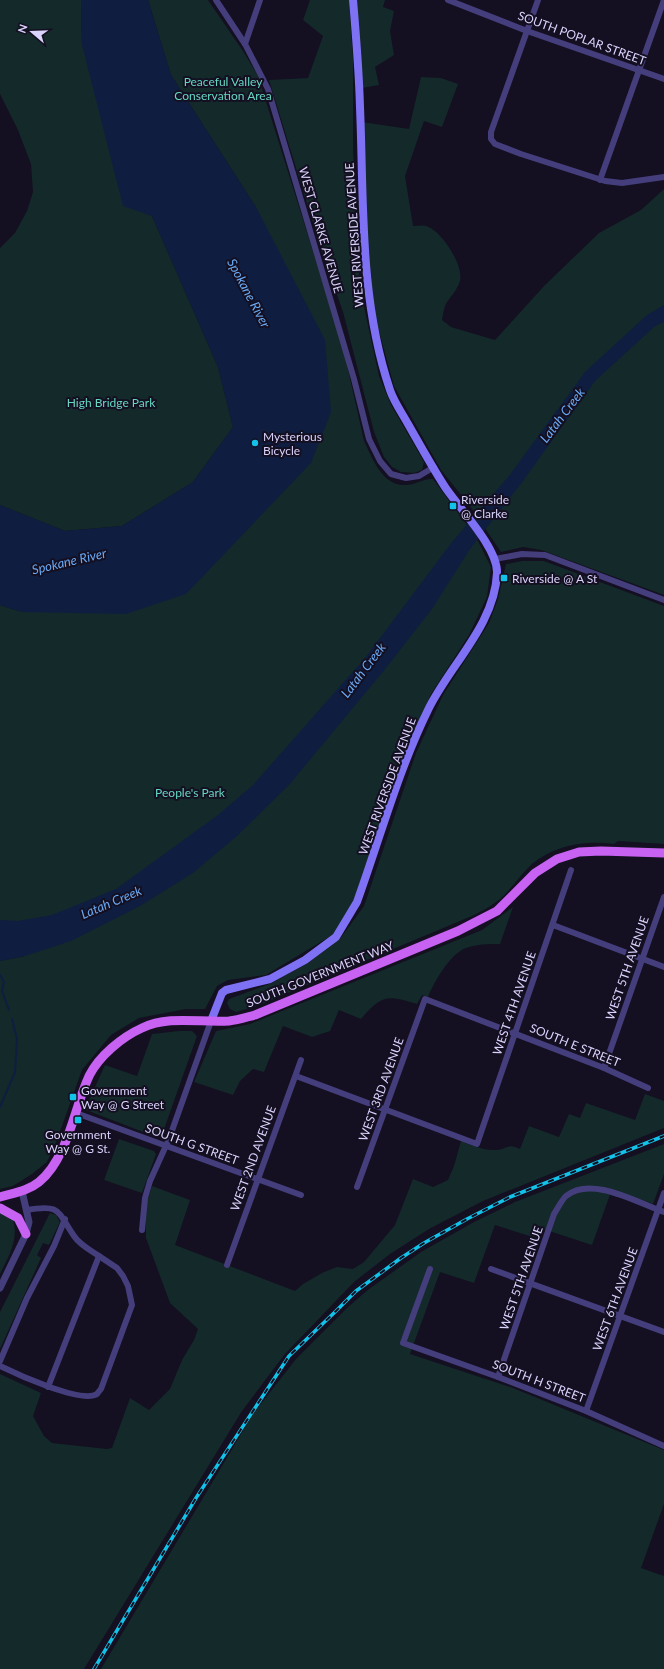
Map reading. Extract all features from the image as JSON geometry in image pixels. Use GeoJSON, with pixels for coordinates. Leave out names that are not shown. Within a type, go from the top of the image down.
{"type":"FeatureCollection","features":[{"type":"Feature","properties":{"kind":"main road","name":"WEST RIVERSIDE AVENUE"},"geometry":{"type":"LineString","coordinates":[[211,1021],[222,993],[270,980],[287,971],[336,937],[348,919],[358,902],[399,780],[428,710],[442,684],[474,636],[488,611],[496,580],[497,570],[495,559],[448,491],[391,393],[378,352],[369,307],[362,209],[360,108],[353,0]]}},
{"type":"Feature","properties":{"kind":"main road","name":"SOUTH GOVERNMENT WAY"},"geometry":{"type":"LineString","coordinates":[[0,1197],[22,1191],[39,1182],[53,1168],[66,1140],[89,1075],[105,1054],[124,1039],[142,1028],[162,1022],[186,1020],[230,1021],[255,1015],[458,931],[497,911],[535,873],[557,859],[579,852],[601,851],[664,853]]}},
{"type":"Feature","properties":{"kind":"main road"},"geometry":{"type":"LineString","coordinates":[[0,1208],[18,1218],[26,1234]]}},
{"type":"Feature","properties":{"kind":"street","name":"WEST CLARKE AVENUE"},"geometry":{"type":"LineString","coordinates":[[216,0],[245,44],[268,89],[354,379],[370,439],[380,462],[391,474],[406,478],[419,476],[434,467]]}},
{"type":"Feature","properties":{"kind":"street"},"geometry":{"type":"LineString","coordinates":[[245,44],[260,0]]}},
{"type":"Feature","properties":{"kind":"street","name":"SOUTH POPLAR STREET"},"geometry":{"type":"LineString","coordinates":[[448,0],[527,31],[664,79]]}},
{"type":"Feature","properties":{"kind":"street"},"geometry":{"type":"LineString","coordinates":[[538,0],[492,132],[491,139],[495,144],[521,154],[600,180],[622,183],[664,177]]}},
{"type":"Feature","properties":{"kind":"street"},"geometry":{"type":"LineString","coordinates":[[600,180],[664,0]]}},
{"type":"Feature","properties":{"kind":"street"},"geometry":{"type":"LineString","coordinates":[[495,559],[522,554],[544,555],[664,600]]}},
{"type":"Feature","properties":{"kind":"street","name":"WEST 4TH AVENUE"},"geometry":{"type":"LineString","coordinates":[[385,1110],[477,1144],[571,870]]}},
{"type":"Feature","properties":{"kind":"street","name":"WEST 5TH AVENUE"},"geometry":{"type":"LineString","coordinates":[[604,1068],[664,897]]}},
{"type":"Feature","properties":{"kind":"street"},"geometry":{"type":"LineString","coordinates":[[553,925],[664,967]]}},
{"type":"Feature","properties":{"kind":"street","name":"SOUTH E STREET"},"geometry":{"type":"LineString","coordinates":[[425,999],[604,1068],[648,1088]]}},
{"type":"Feature","properties":{"kind":"street","name":"WEST 3RD AVENUE"},"geometry":{"type":"LineString","coordinates":[[357,1187],[425,999]]}},
{"type":"Feature","properties":{"kind":"street"},"geometry":{"type":"LineString","coordinates":[[142,1230],[145,1198],[211,1021]]}},
{"type":"Feature","properties":{"kind":"street","name":"WEST 2ND AVENUE"},"geometry":{"type":"LineString","coordinates":[[227,1265],[301,1060]]}},
{"type":"Feature","properties":{"kind":"street"},"geometry":{"type":"LineString","coordinates":[[296,1076],[385,1110]]}},
{"type":"Feature","properties":{"kind":"street","name":"SOUTH G STREET"},"geometry":{"type":"LineString","coordinates":[[76,1113],[301,1195]]}},
{"type":"Feature","properties":{"kind":"street","name":"WEST 5TH AVENUE"},"geometry":{"type":"LineString","coordinates":[[498,1377],[554,1214],[560,1203],[574,1192],[589,1187],[604,1190],[661,1211]]}},
{"type":"Feature","properties":{"kind":"street"},"geometry":{"type":"LineString","coordinates":[[0,1288],[26,1234],[28,1222],[27,1210],[22,1191]]}},
{"type":"Feature","properties":{"kind":"street","name":"WEST 6TH AVENUE"},"geometry":{"type":"LineString","coordinates":[[586,1411],[661,1211],[664,1193]]}},
{"type":"Feature","properties":{"kind":"street"},"geometry":{"type":"LineString","coordinates":[[0,1366],[48,1387],[61,1391],[90,1396],[97,1394],[132,1305],[128,1286],[117,1268],[81,1244],[74,1237],[65,1219],[58,1211],[45,1206],[27,1210]]}},
{"type":"Feature","properties":{"kind":"street"},"geometry":{"type":"LineString","coordinates":[[0,1361],[27,1298],[54,1246],[65,1219]]}},
{"type":"Feature","properties":{"kind":"street"},"geometry":{"type":"LineString","coordinates":[[48,1387],[99,1256]]}},
{"type":"Feature","properties":{"kind":"street"},"geometry":{"type":"LineString","coordinates":[[491,1268],[664,1332]]}},
{"type":"Feature","properties":{"kind":"street","name":"SOUTH H STREET"},"geometry":{"type":"LineString","coordinates":[[430,1269],[403,1343],[498,1377],[586,1411],[664,1446]]}},
{"type":"Feature","properties":{"kind":"green space","name":"High Bridge Park"},"geometry":{"type":"Polygon","coordinates":[[[0,0],[81,0],[82,45],[152,216],[218,367],[233,427],[193,482],[122,526],[65,531],[0,505],[0,248],[15,233],[27,211],[33,192],[31,164],[18,130],[0,94],[0,0]]]}},
{"type":"Feature","properties":{"kind":"green space","name":"People's Park"},"geometry":{"type":"Polygon","coordinates":[[[148,0],[208,0],[243,51],[258,76],[343,347],[364,441],[374,462],[384,476],[397,484],[409,485],[433,479],[476,537],[491,567],[487,597],[469,635],[431,694],[395,781],[353,903],[334,934],[266,975],[228,980],[217,986],[205,1009],[186,1009],[139,1018],[111,1035],[82,1070],[57,1140],[47,1162],[13,1186],[0,1189],[0,961],[25,956],[0,947],[0,605],[22,612],[311,463],[257,209],[171,75],[148,0]]]}},
{"type":"Feature","properties":{"kind":"green space"},"geometry":{"type":"Polygon","coordinates":[[[310,0],[349,0],[353,59],[353,150],[357,222],[357,258],[363,302],[379,376],[391,405],[424,462],[422,470],[414,473],[401,472],[392,467],[384,457],[374,432],[343,312],[320,246],[269,80],[308,78],[323,36],[303,20],[310,0]]]}},
{"type":"Feature","properties":{"kind":"green space"},"geometry":{"type":"Polygon","coordinates":[[[356,0],[385,0],[383,7],[394,11],[390,31],[394,55],[375,67],[379,85],[362,88],[356,0]]]}},
{"type":"Feature","properties":{"kind":"green space"},"geometry":{"type":"Polygon","coordinates":[[[421,77],[441,78],[458,84],[442,127],[424,121],[405,176],[413,226],[426,226],[438,234],[450,249],[458,266],[460,281],[456,290],[446,304],[442,320],[451,327],[495,340],[544,286],[599,233],[641,210],[664,189],[664,595],[541,550],[523,547],[501,552],[470,506],[441,470],[394,386],[370,298],[362,122],[409,129],[421,77]]]}},
{"type":"Feature","properties":{"kind":"green space"},"geometry":{"type":"Polygon","coordinates":[[[522,561],[544,561],[664,606],[664,844],[618,841],[614,844],[592,843],[571,845],[560,848],[550,852],[532,864],[501,898],[472,916],[257,1006],[236,1012],[230,1009],[227,1003],[229,999],[272,983],[308,963],[340,939],[364,906],[416,753],[443,695],[489,623],[498,599],[506,564],[522,561]]]}},
{"type":"Feature","properties":{"kind":"green space"},"geometry":{"type":"Polygon","coordinates":[[[513,907],[500,944],[474,946],[460,951],[443,969],[428,997],[422,995],[417,1004],[399,999],[386,999],[375,1005],[361,1019],[339,1010],[330,1031],[312,1037],[283,1026],[264,1072],[253,1069],[240,1081],[233,1095],[194,1082],[216,1031],[250,1024],[482,930],[513,907]]]}},
{"type":"Feature","properties":{"kind":"green space"},"geometry":{"type":"Polygon","coordinates":[[[192,1031],[197,1036],[162,1135],[156,1137],[86,1110],[105,1065],[137,1076],[152,1034],[192,1031]]]}},
{"type":"Feature","properties":{"kind":"green space"},"geometry":{"type":"Polygon","coordinates":[[[645,1094],[664,1101],[664,1128],[483,1201],[429,1229],[390,1254],[354,1282],[285,1354],[242,1411],[84,1669],[0,1669],[0,1374],[41,1393],[33,1416],[44,1436],[52,1443],[107,1449],[112,1448],[130,1398],[149,1410],[170,1389],[182,1360],[194,1340],[198,1329],[170,1303],[146,1238],[146,1205],[152,1186],[190,1200],[175,1245],[295,1291],[303,1284],[322,1273],[337,1267],[353,1269],[364,1262],[395,1225],[413,1179],[433,1187],[448,1180],[454,1166],[461,1141],[487,1150],[496,1150],[509,1146],[520,1149],[529,1126],[559,1137],[569,1114],[580,1118],[586,1103],[635,1120],[645,1094]]]}},
{"type":"Feature","properties":{"kind":"green space"},"geometry":{"type":"Polygon","coordinates":[[[119,1139],[154,1151],[156,1154],[142,1193],[104,1180],[119,1139]]]}},
{"type":"Feature","properties":{"kind":"green space"},"geometry":{"type":"Polygon","coordinates":[[[664,1144],[664,1174],[653,1204],[612,1189],[592,1245],[543,1229],[539,1239],[495,1225],[474,1283],[440,1272],[410,1354],[513,1388],[664,1450],[664,1504],[641,1568],[664,1576],[664,1669],[101,1669],[253,1414],[296,1359],[348,1307],[369,1289],[421,1252],[474,1222],[515,1202],[664,1144]]]}},
{"type":"Feature","properties":{"kind":"green space"},"geometry":{"type":"Polygon","coordinates":[[[0,1211],[13,1220],[15,1234],[7,1261],[0,1274],[0,1211]]]}},
{"type":"Feature","properties":{"kind":"green space"},"geometry":{"type":"Polygon","coordinates":[[[50,1213],[56,1215],[60,1222],[49,1245],[43,1243],[37,1255],[41,1258],[0,1349],[0,1312],[50,1213]]]}},
{"type":"Feature","properties":{"kind":"water","name":"Spokane River"},"geometry":{"type":"Polygon","coordinates":[[[81,0],[148,0],[171,75],[257,209],[325,340],[331,412],[311,463],[186,594],[126,614],[22,612],[0,605],[0,505],[65,531],[122,526],[193,482],[233,427],[218,367],[152,216],[123,206],[82,45],[81,0]]]}},
{"type":"Feature","properties":{"kind":"water","name":"Latah Creek"},"geometry":{"type":"Polygon","coordinates":[[[664,305],[664,322],[654,327],[595,381],[520,485],[470,549],[432,609],[386,668],[289,785],[237,836],[193,873],[140,906],[71,941],[25,956],[0,961],[0,920],[18,921],[52,915],[116,889],[218,815],[253,785],[365,658],[452,542],[509,476],[585,372],[647,315],[664,305]]]}},
{"type":"Feature","properties":{"kind":"waterway"},"geometry":{"type":"LineString","coordinates":[[0,975],[4,982],[2,991],[9,1010]]}},
{"type":"Feature","properties":{"kind":"waterway"},"geometry":{"type":"LineString","coordinates":[[0,1107],[15,1072],[17,1039],[12,1019]]}},
{"type":"Feature","properties":{"kind":"railway"},"geometry":{"type":"LineString","coordinates":[[94,1669],[196,1498],[289,1356],[356,1291],[424,1243],[510,1197],[664,1136]]}},
{"type":"Feature","properties":{"kind":"place","name":"Mysterious Bicycle"},"geometry":{"type":"Point","coordinates":[255,443]}},
{"type":"Feature","properties":{"kind":"place","name":"Riverside @ Clarke"},"geometry":{"type":"Point","coordinates":[453,506]}},
{"type":"Feature","properties":{"kind":"place","name":"Riverside @ A St"},"geometry":{"type":"Point","coordinates":[504,578]}},
{"type":"Feature","properties":{"kind":"place","name":"Government Way @ G Street"},"geometry":{"type":"Point","coordinates":[73,1097]}},
{"type":"Feature","properties":{"kind":"place","name":"Government Way @ G St."},"geometry":{"type":"Point","coordinates":[78,1120]}},
{"type":"Feature","properties":{"kind":"park label","name":"Peaceful Valley Conservation Area"},"geometry":{"type":"Point","coordinates":[223,88]}}]}
